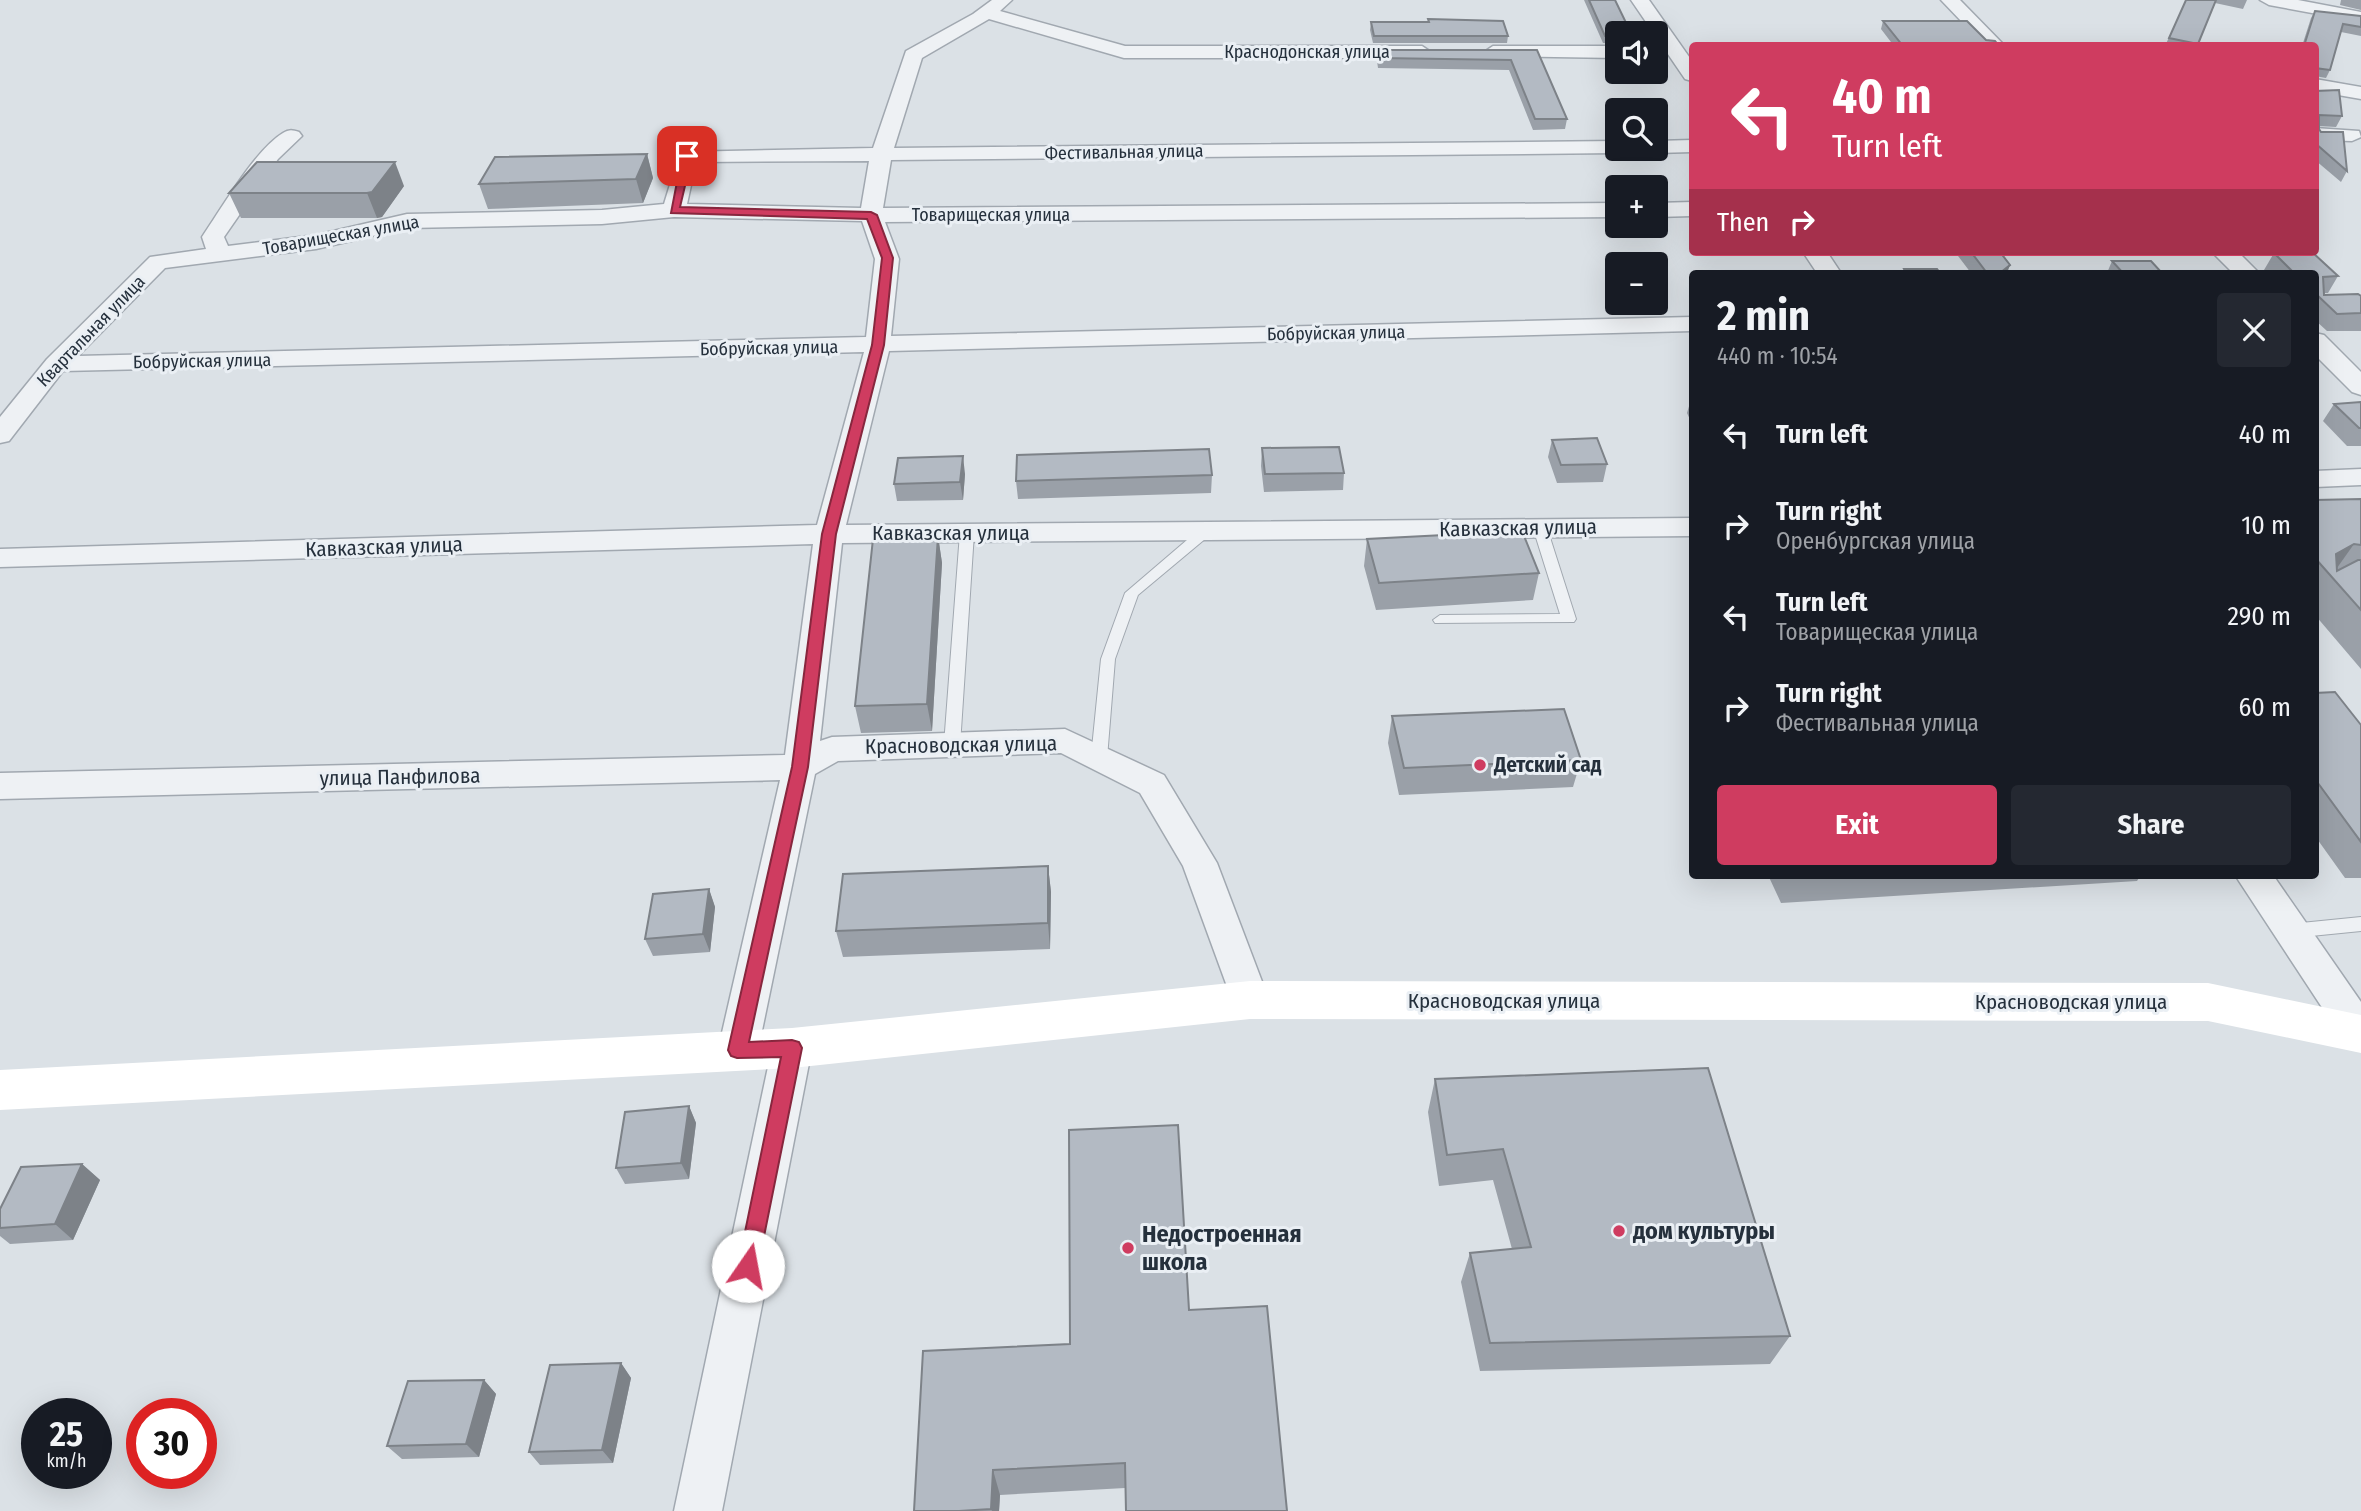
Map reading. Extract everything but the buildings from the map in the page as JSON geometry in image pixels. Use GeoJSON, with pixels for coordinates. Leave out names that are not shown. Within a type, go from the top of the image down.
{"type":"FeatureCollection","features":[{"type":"Feature","properties":{"kind":"main road","name":"Красноводская улица"},"geometry":{"type":"LineString","coordinates":[[1250,1000],[2208,1002],[2360,1033]]}},
{"type":"Feature","properties":{"kind":"main road"},"geometry":{"type":"LineString","coordinates":[[0,1090],[792,1048],[1250,1000]]}},
{"type":"Feature","properties":{"kind":"street"},"geometry":{"type":"LineString","coordinates":[[737,1050],[800,767],[829,534],[878,345],[887,258],[871,215],[881,154],[913,55],[987,13],[1003,0]]}},
{"type":"Feature","properties":{"kind":"street"},"geometry":{"type":"LineString","coordinates":[[1640,0],[1684,52]]}},
{"type":"Feature","properties":{"kind":"street"},"geometry":{"type":"LineString","coordinates":[[1950,0],[1992,42]]}},
{"type":"Feature","properties":{"kind":"street"},"geometry":{"type":"LineString","coordinates":[[2269,0],[2361,17]]}},
{"type":"Feature","properties":{"kind":"street","name":"Краснодонская улица"},"geometry":{"type":"LineString","coordinates":[[987,13],[1124,52],[1439,52]]}},
{"type":"Feature","properties":{"kind":"street"},"geometry":{"type":"LineString","coordinates":[[1480,52],[1605,52]]}},
{"type":"Feature","properties":{"kind":"street"},"geometry":{"type":"LineString","coordinates":[[2319,86],[2361,93]]}},
{"type":"Feature","properties":{"kind":"street"},"geometry":{"type":"LineString","coordinates":[[2319,134],[2358,135]]}},
{"type":"Feature","properties":{"kind":"street"},"geometry":{"type":"LineString","coordinates":[[220,254],[213,237],[270,155],[292,136]]}},
{"type":"Feature","properties":{"kind":"street"},"geometry":{"type":"LineString","coordinates":[[1668,147],[1689,146]]}},
{"type":"Feature","properties":{"kind":"street","name":"Фестивальная улица"},"geometry":{"type":"LineString","coordinates":[[674,210],[687,156],[1605,147]]}},
{"type":"Feature","properties":{"kind":"street"},"geometry":{"type":"LineString","coordinates":[[1668,210],[1689,209]]}},
{"type":"Feature","properties":{"kind":"street","name":"Товарищеская улица"},"geometry":{"type":"LineString","coordinates":[[158,262],[316,242],[407,221],[602,217],[674,210],[871,215],[1605,210]]}},
{"type":"Feature","properties":{"kind":"street"},"geometry":{"type":"LineString","coordinates":[[2228,256],[2244,270]]}},
{"type":"Feature","properties":{"kind":"street","name":"Квартальная улица"},"geometry":{"type":"LineString","coordinates":[[0,435],[56,364],[158,262]]}},
{"type":"Feature","properties":{"kind":"street","name":"Бобруйская улица"},"geometry":{"type":"LineString","coordinates":[[56,364],[1689,324]]}},
{"type":"Feature","properties":{"kind":"street"},"geometry":{"type":"LineString","coordinates":[[2319,344],[2361,387]]}},
{"type":"Feature","properties":{"kind":"street"},"geometry":{"type":"LineString","coordinates":[[2319,479],[2361,477]]}},
{"type":"Feature","properties":{"kind":"street","name":"Кавказская улица"},"geometry":{"type":"LineString","coordinates":[[0,558],[829,534],[1689,527]]}},
{"type":"Feature","properties":{"kind":"street","name":"Красноводская улица"},"geometry":{"type":"LineString","coordinates":[[800,767],[832,749],[1065,741],[1152,784],[1199,863],[1250,1000]]}},
{"type":"Feature","properties":{"kind":"street","name":"улица Панфилова"},"geometry":{"type":"LineString","coordinates":[[0,786],[800,767]]}},
{"type":"Feature","properties":{"kind":"street"},"geometry":{"type":"LineString","coordinates":[[2256,879],[2360,1033]]}},
{"type":"Feature","properties":{"kind":"street"},"geometry":{"type":"LineString","coordinates":[[698,1511],[792,1048]]}},
{"type":"Feature","properties":{"kind":"lane"},"geometry":{"type":"LineString","coordinates":[[1440,620],[1569,619],[1540,528]]}},
{"type":"Feature","properties":{"kind":"lane"},"geometry":{"type":"LineString","coordinates":[[1099,758],[1108,659],[1132,593],[1206,531]]}},
{"type":"Feature","properties":{"kind":"lane"},"geometry":{"type":"LineString","coordinates":[[952,745],[967,533]]}},
{"type":"Feature","properties":{"kind":"lane"},"geometry":{"type":"LineString","coordinates":[[2291,931],[2361,924]]}},
{"type":"Feature","properties":{"kind":"place","name":"Детский сад"},"geometry":{"type":"Point","coordinates":[1480,765]}},
{"type":"Feature","properties":{"kind":"place","name":"дом культуры"},"geometry":{"type":"Point","coordinates":[1619,1231]}},
{"type":"Feature","properties":{"kind":"place","name":"Недостроенная школа"},"geometry":{"type":"Point","coordinates":[1128,1248]}},
{"type":"Feature","properties":{"kind":"route"},"geometry":{"type":"LineString","coordinates":[[687,156],[674,210],[871,215],[887,258],[878,345],[829,534],[800,767],[737,1050],[792,1048],[748,1266]]}}]}
